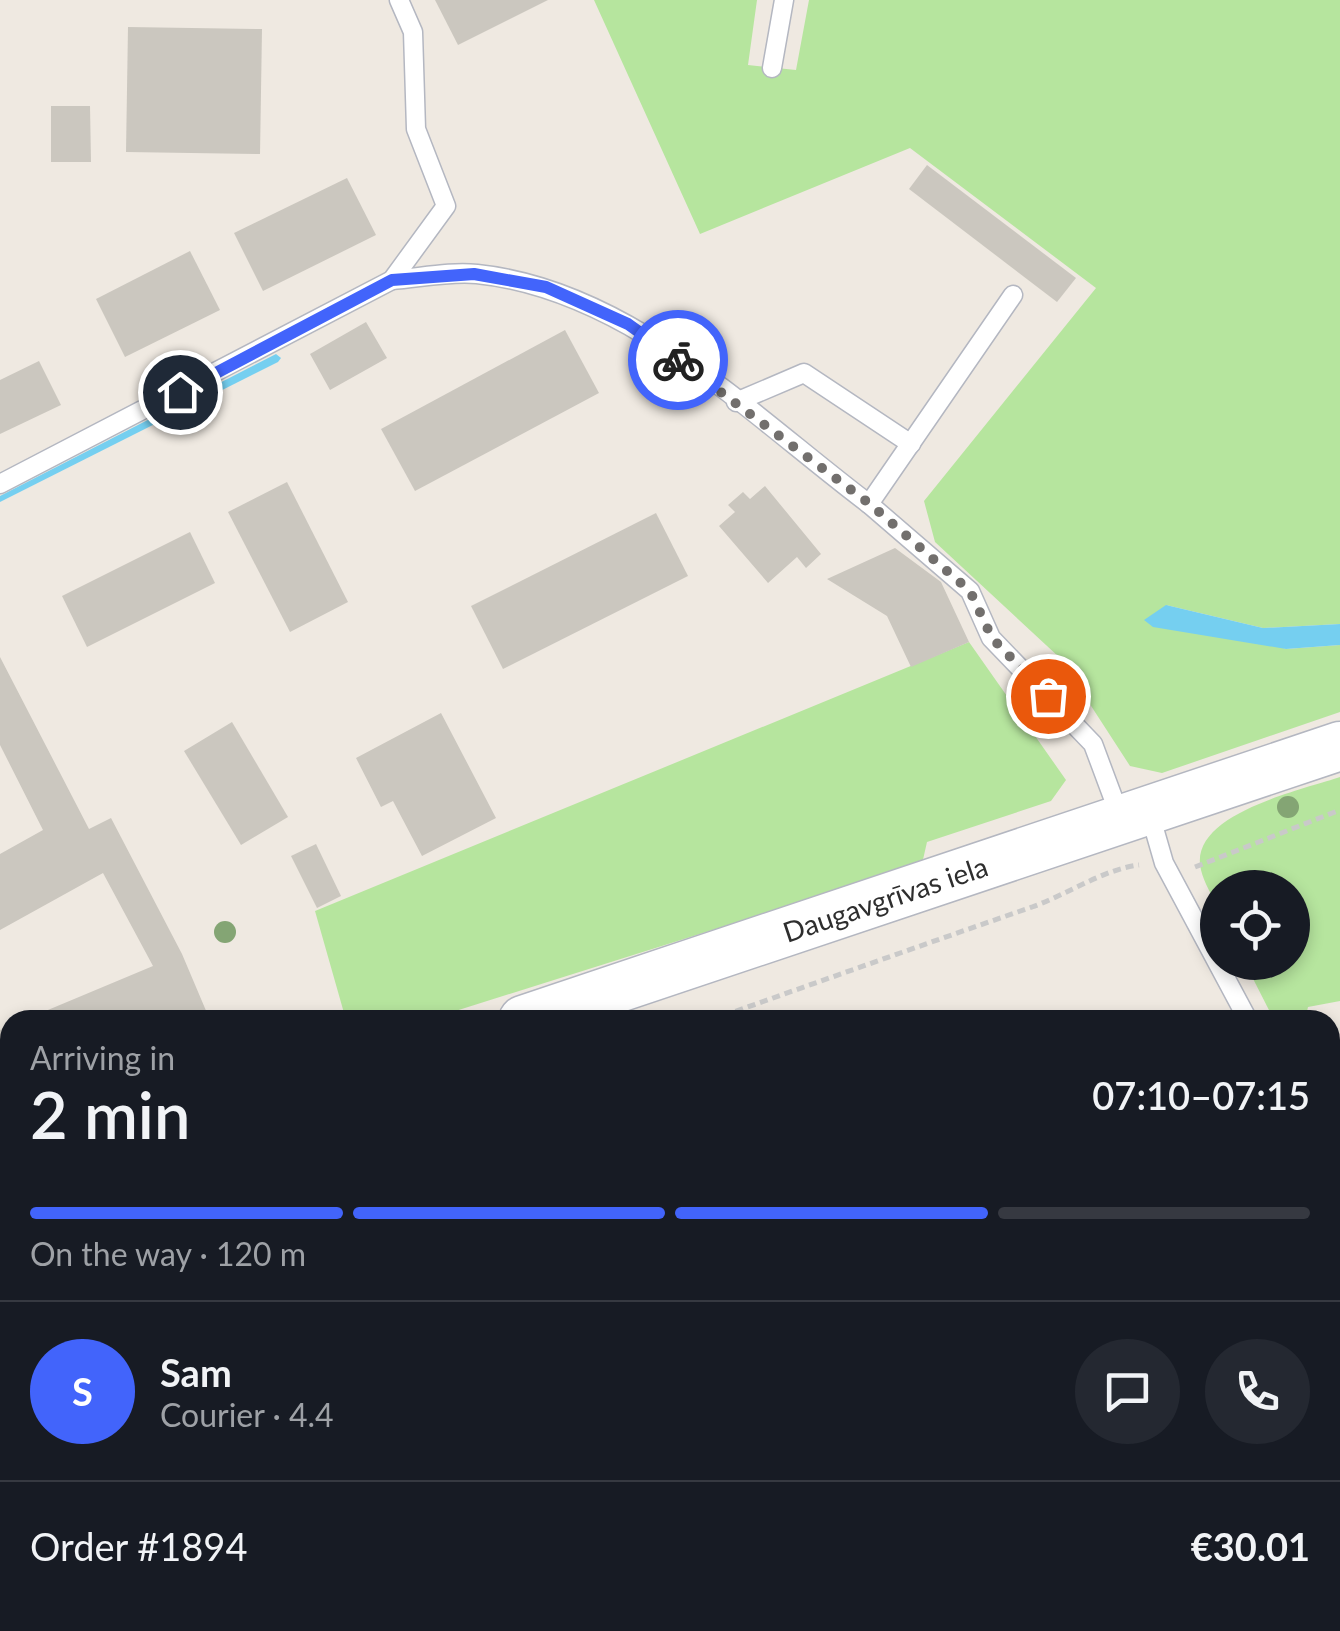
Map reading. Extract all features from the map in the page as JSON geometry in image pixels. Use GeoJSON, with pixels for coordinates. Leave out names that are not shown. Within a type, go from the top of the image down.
{"type":"FeatureCollection","features":[{"type":"Feature","properties":{"kind":"main road","name":"Daugavgrīvas iela"},"geometry":{"type":"LineString","coordinates":[[565,1010],[602,1001],[1340,746]]}},
{"type":"Feature","properties":{"kind":"lane"},"geometry":{"type":"LineString","coordinates":[[392,280],[446,206],[416,129],[413,32],[399,0]]}},
{"type":"Feature","properties":{"kind":"lane"},"geometry":{"type":"LineString","coordinates":[[772,68],[784,0]]}},
{"type":"Feature","properties":{"kind":"lane"},"geometry":{"type":"LineString","coordinates":[[0,484],[392,280],[474,274],[546,287],[628,324],[870,504],[970,591],[992,638],[1094,744],[1164,862],[1243,1010]]}},
{"type":"Feature","properties":{"kind":"lane"},"geometry":{"type":"LineString","coordinates":[[870,504],[1013,295]]}},
{"type":"Feature","properties":{"kind":"lane"},"geometry":{"type":"LineString","coordinates":[[736,402],[804,373],[911,444]]}},
{"type":"Feature","properties":{"kind":"path"},"geometry":{"type":"LineString","coordinates":[[738,1010],[1069,894],[1125,866],[1164,862],[1200,868],[1340,810]]}},
{"type":"Feature","properties":{"kind":"green space"},"geometry":{"type":"Polygon","coordinates":[[[594,0],[757,0],[748,65],[796,70],[809,0],[1340,0],[1340,624],[1263,628],[1166,605],[1286,649],[1340,645],[1340,712],[1162,773],[1130,766],[1060,658],[935,542],[924,501],[1096,288],[910,148],[700,234],[594,0]]]}},
{"type":"Feature","properties":{"kind":"green space"},"geometry":{"type":"Polygon","coordinates":[[[969,642],[1066,780],[1051,801],[927,842],[922,864],[459,1010],[343,1010],[315,911],[969,642]]]}},
{"type":"Feature","properties":{"kind":"green space"},"geometry":{"type":"Polygon","coordinates":[[[1340,777],[1340,1001],[1307,1010],[1269,1010],[1254,980],[1310,980],[1310,870],[1201,870],[1201,850],[1211,834],[1251,807],[1340,777]]]}},
{"type":"Feature","properties":{"kind":"water"},"geometry":{"type":"Polygon","coordinates":[[[276,354],[281,358],[278,362],[0,502],[0,496],[276,354]]]}},
{"type":"Feature","properties":{"kind":"water"},"geometry":{"type":"Polygon","coordinates":[[[1166,605],[1263,628],[1340,624],[1340,645],[1286,649],[1153,627],[1144,620],[1166,605]]]}},
{"type":"Feature","properties":{"kind":"building"},"geometry":{"type":"Polygon","coordinates":[[[435,0],[548,0],[458,45],[435,0]]]}},
{"type":"Feature","properties":{"kind":"building"},"geometry":{"type":"Polygon","coordinates":[[[128,27],[262,29],[260,154],[126,152],[128,27]]]}},
{"type":"Feature","properties":{"kind":"building"},"geometry":{"type":"Polygon","coordinates":[[[51,106],[90,106],[91,162],[51,162],[51,106]]]}},
{"type":"Feature","properties":{"kind":"building"},"geometry":{"type":"Polygon","coordinates":[[[927,165],[1076,278],[1057,302],[909,189],[927,165]]]}},
{"type":"Feature","properties":{"kind":"building"},"geometry":{"type":"Polygon","coordinates":[[[347,178],[376,235],[263,291],[234,233],[347,178]]]}},
{"type":"Feature","properties":{"kind":"building"},"geometry":{"type":"Polygon","coordinates":[[[190,251],[220,310],[125,357],[96,299],[190,251]]]}},
{"type":"Feature","properties":{"kind":"building"},"geometry":{"type":"Polygon","coordinates":[[[366,322],[387,358],[330,390],[310,354],[366,322]]]}},
{"type":"Feature","properties":{"kind":"building"},"geometry":{"type":"Polygon","coordinates":[[[565,330],[599,393],[415,491],[381,429],[565,330]]]}},
{"type":"Feature","properties":{"kind":"building"},"geometry":{"type":"Polygon","coordinates":[[[39,361],[61,405],[0,434],[0,380],[39,361]]]}},
{"type":"Feature","properties":{"kind":"building"},"geometry":{"type":"Polygon","coordinates":[[[287,482],[348,602],[290,632],[228,512],[287,482]]]}},
{"type":"Feature","properties":{"kind":"building"},"geometry":{"type":"Polygon","coordinates":[[[765,486],[821,554],[806,568],[797,557],[768,583],[719,526],[735,512],[728,505],[743,492],[750,499],[765,486]]]}},
{"type":"Feature","properties":{"kind":"building"},"geometry":{"type":"Polygon","coordinates":[[[656,513],[688,576],[503,669],[471,606],[656,513]]]}},
{"type":"Feature","properties":{"kind":"building"},"geometry":{"type":"Polygon","coordinates":[[[190,532],[215,583],[87,647],[62,596],[190,532]]]}},
{"type":"Feature","properties":{"kind":"building"},"geometry":{"type":"Polygon","coordinates":[[[895,548],[941,582],[969,642],[911,667],[887,616],[827,579],[895,548]]]}},
{"type":"Feature","properties":{"kind":"building"},"geometry":{"type":"Polygon","coordinates":[[[0,657],[89,829],[111,818],[182,954],[206,1010],[48,1010],[153,966],[103,873],[0,930],[0,854],[43,830],[0,745],[0,657]]]}},
{"type":"Feature","properties":{"kind":"building"},"geometry":{"type":"Polygon","coordinates":[[[441,713],[496,818],[422,856],[393,801],[381,807],[356,758],[441,713]]]}},
{"type":"Feature","properties":{"kind":"building"},"geometry":{"type":"Polygon","coordinates":[[[232,722],[288,817],[241,845],[184,751],[232,722]]]}},
{"type":"Feature","properties":{"kind":"building"},"geometry":{"type":"Polygon","coordinates":[[[316,844],[341,896],[317,908],[291,856],[316,844]]]}},
{"type":"Feature","properties":{"kind":"way so far"},"geometry":{"type":"LineString","coordinates":[[678,360],[870,504],[970,591],[992,638],[1048,696]]}},
{"type":"Feature","properties":{"kind":"route"},"geometry":{"type":"LineString","coordinates":[[180,392],[392,280],[474,274],[546,287],[628,324],[678,360]]}}]}
